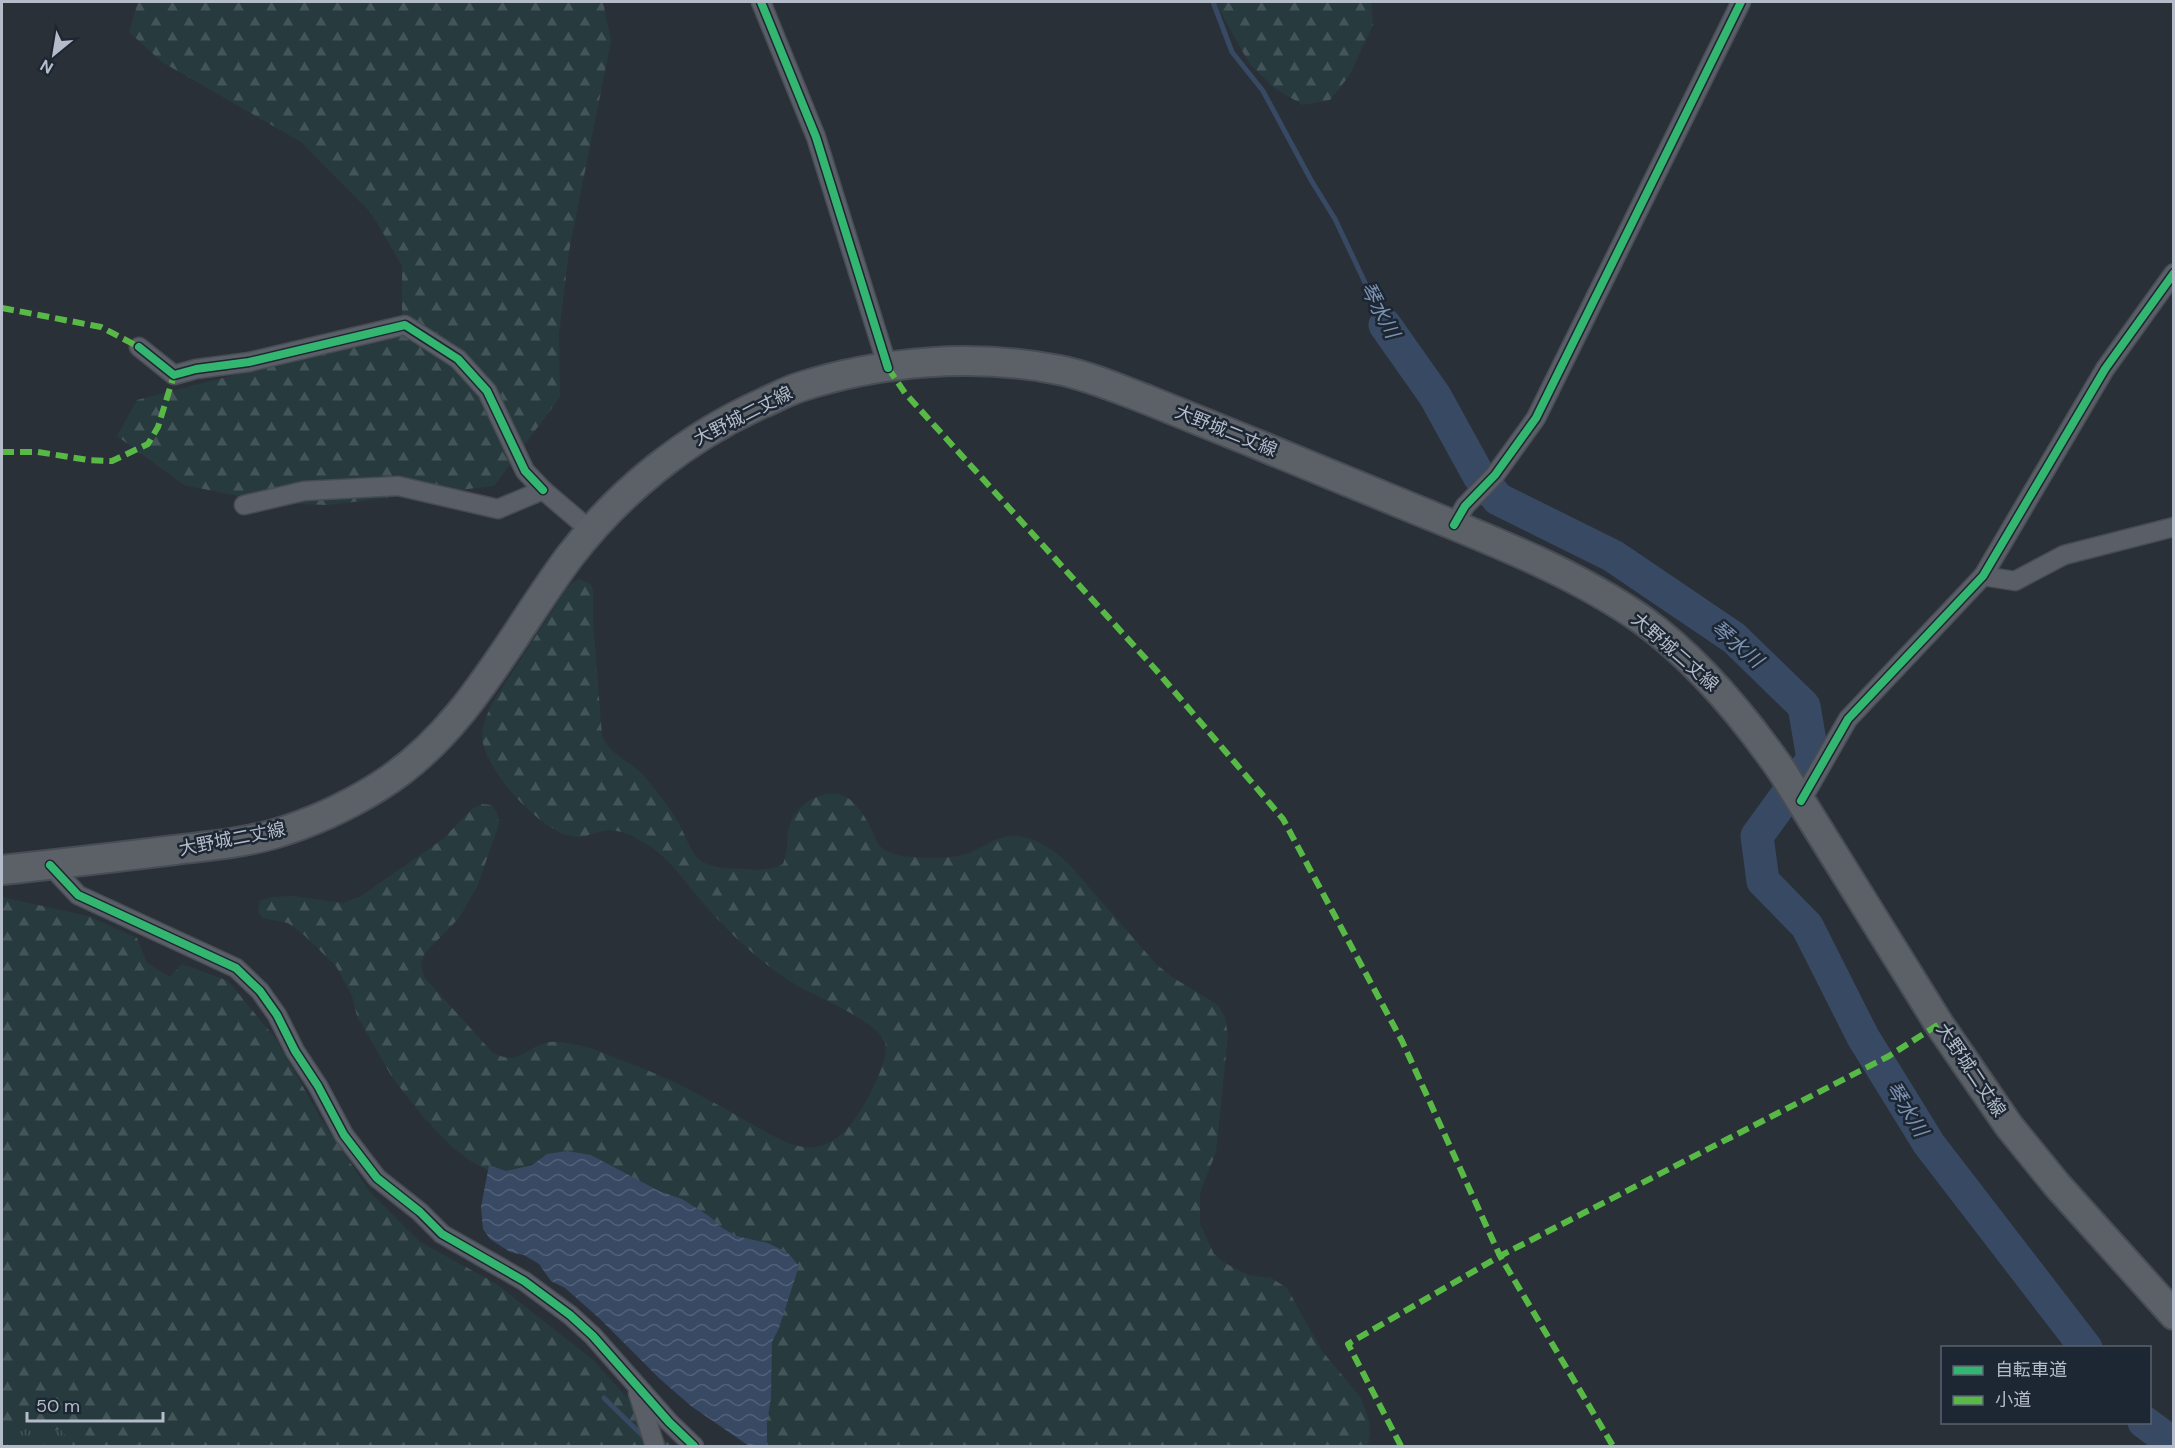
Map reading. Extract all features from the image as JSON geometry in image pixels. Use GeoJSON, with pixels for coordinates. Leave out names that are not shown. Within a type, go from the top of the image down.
{"type":"FeatureCollection","features":[{"type":"Feature","properties":{"kind":"main road","name":"大野城二丈線"},"geometry":{"type":"LineString","coordinates":[[2,870],[209,845],[271,835],[313,821],[381,786],[412,761],[458,716],[483,684],[590,530],[650,473],[688,445],[745,411],[797,388],[839,377],[920,363],[961,361],[1059,370],[1102,382],[1148,400],[1454,525],[1589,586],[1642,620],[1682,653],[1757,735],[1782,771],[1939,1024],[2009,1126],[2057,1185],[2174,1315]]}},
{"type":"Feature","properties":{"kind":"street"},"geometry":{"type":"LineString","coordinates":[[760,2],[816,137],[888,368]]}},
{"type":"Feature","properties":{"kind":"street"},"geometry":{"type":"LineString","coordinates":[[1454,525],[1465,506],[1495,475],[1536,418],[1741,2]]}},
{"type":"Feature","properties":{"kind":"street"},"geometry":{"type":"LineString","coordinates":[[1801,801],[1848,719],[1983,576],[2105,369],[2174,273]]}},
{"type":"Feature","properties":{"kind":"street"},"geometry":{"type":"LineString","coordinates":[[139,347],[174,375],[196,369],[249,362],[405,325],[458,359],[487,391],[525,471],[543,490],[590,530]]}},
{"type":"Feature","properties":{"kind":"street"},"geometry":{"type":"LineString","coordinates":[[244,505],[304,490],[398,486],[498,508],[543,490]]}},
{"type":"Feature","properties":{"kind":"street"},"geometry":{"type":"LineString","coordinates":[[1983,576],[2015,581],[2064,555],[2174,527]]}},
{"type":"Feature","properties":{"kind":"street"},"geometry":{"type":"LineString","coordinates":[[50,865],[78,895],[236,968],[260,991],[277,1016],[344,1136],[377,1178],[420,1212],[442,1234],[546,1296],[593,1336],[669,1422],[694,1446]]}},
{"type":"Feature","properties":{"kind":"street"},"geometry":{"type":"LineString","coordinates":[[636,1385],[654,1446]]}},
{"type":"Feature","properties":{"kind":"green space"},"geometry":{"type":"Polygon","coordinates":[[[138,2],[603,2],[611,41],[569,251],[559,334],[560,397],[494,486],[327,505],[272,503],[184,485],[117,436],[137,400],[277,364],[402,316],[402,266],[372,214],[301,142],[162,62],[129,32],[138,2]]]}},
{"type":"Feature","properties":{"kind":"green space"},"geometry":{"type":"Polygon","coordinates":[[[1215,2],[1371,2],[1373,25],[1349,76],[1330,100],[1303,105],[1274,88],[1249,63],[1215,2]]]}},
{"type":"Feature","properties":{"kind":"green space"},"geometry":{"type":"Polygon","coordinates":[[[579,579],[591,584],[593,591],[602,735],[605,742],[644,776],[672,812],[691,848],[702,861],[724,868],[754,870],[769,869],[783,864],[790,825],[796,812],[813,799],[827,794],[844,796],[850,800],[862,812],[878,845],[899,856],[953,857],[969,853],[1007,836],[1026,838],[1044,845],[1067,862],[1156,964],[1172,977],[1218,1005],[1225,1017],[1228,1036],[1216,1152],[1200,1193],[1200,1224],[1214,1254],[1225,1263],[1248,1275],[1271,1278],[1287,1288],[1322,1351],[1361,1398],[1369,1421],[1368,1446],[764,1446],[546,1160],[494,1174],[469,1160],[451,1146],[425,1119],[392,1077],[357,1016],[352,996],[336,966],[288,923],[262,918],[258,911],[260,901],[272,897],[292,896],[343,903],[361,896],[443,839],[472,809],[482,804],[491,805],[497,812],[499,824],[477,887],[459,918],[425,953],[421,964],[424,977],[492,1052],[509,1058],[516,1057],[541,1044],[550,1042],[591,1048],[676,1083],[785,1142],[805,1147],[825,1144],[845,1131],[866,1102],[884,1062],[885,1042],[879,1033],[856,1016],[798,986],[763,962],[718,920],[671,864],[658,852],[622,832],[608,830],[579,837],[558,831],[529,810],[515,796],[492,765],[485,750],[482,732],[493,702],[565,591],[579,579]]]}},
{"type":"Feature","properties":{"kind":"green space"},"geometry":{"type":"Polygon","coordinates":[[[2,897],[88,916],[137,938],[147,963],[170,977],[182,964],[228,981],[276,1039],[320,1117],[369,1191],[420,1242],[495,1283],[592,1359],[671,1446],[73,1446],[61,1430],[46,1431],[35,1425],[2,1426],[2,897]]]}},
{"type":"Feature","properties":{"kind":"green space"},"geometry":{"type":"Polygon","coordinates":[[[2,1357],[137,1446],[2,1446],[2,1357]]]}},
{"type":"Feature","properties":{"kind":"water"},"geometry":{"type":"Polygon","coordinates":[[[567,1151],[591,1155],[659,1191],[682,1199],[736,1236],[768,1243],[788,1253],[799,1266],[779,1328],[772,1342],[767,1446],[749,1446],[691,1406],[660,1379],[599,1318],[565,1288],[551,1281],[539,1264],[524,1255],[510,1252],[490,1239],[483,1229],[481,1207],[489,1165],[506,1171],[532,1165],[547,1154],[567,1151]]]}},
{"type":"Feature","properties":{"kind":"waterway","name":"琴水川"},"geometry":{"type":"LineString","coordinates":[[1213,2],[1232,52],[1263,91],[1335,219],[1385,325]]}},
{"type":"Feature","properties":{"kind":"waterway","name":"琴水川"},"geometry":{"type":"LineString","coordinates":[[1385,325],[1435,396],[1479,476],[1498,499],[1613,556],[1734,638],[1804,706],[1813,759],[1757,836],[1763,881],[1807,926],[1863,1037],[1929,1144],[2084,1346]]}},
{"type":"Feature","properties":{"kind":"waterway"},"geometry":{"type":"LineString","coordinates":[[604,1398],[646,1439]]}},
{"type":"Feature","properties":{"kind":"waterway","name":"琴水川"},"geometry":{"type":"LineString","coordinates":[[2147,1424],[2174,1444]]}},
{"type":"Feature","properties":{"kind":"marked path"},"geometry":{"type":"LineString","coordinates":[[2,308],[101,327],[139,347]]}},
{"type":"Feature","properties":{"kind":"marked path"},"geometry":{"type":"LineString","coordinates":[[888,368],[905,393],[1156,670],[1283,819],[1402,1041],[1500,1256],[1613,1446]]}},
{"type":"Feature","properties":{"kind":"marked path"},"geometry":{"type":"LineString","coordinates":[[2,452],[38,452],[88,460],[112,461],[148,444],[158,427],[174,375]]}},
{"type":"Feature","properties":{"kind":"marked path"},"geometry":{"type":"LineString","coordinates":[[1401,1446],[1348,1344],[1500,1256],[1889,1056],[1939,1024]]}},
{"type":"Feature","properties":{"kind":"cycle path"},"geometry":{"type":"LineString","coordinates":[[761,2],[816,137],[888,368]]}},
{"type":"Feature","properties":{"kind":"cycle path"},"geometry":{"type":"LineString","coordinates":[[1454,525],[1465,506],[1495,475],[1536,418],[1741,2]]}},
{"type":"Feature","properties":{"kind":"cycle path"},"geometry":{"type":"LineString","coordinates":[[1801,801],[1848,719],[1983,576],[2105,369],[2174,273]]}},
{"type":"Feature","properties":{"kind":"cycle path"},"geometry":{"type":"LineString","coordinates":[[139,347],[174,375],[196,369],[249,362],[405,325],[458,359],[487,391],[525,471],[543,490]]}},
{"type":"Feature","properties":{"kind":"cycle path"},"geometry":{"type":"LineString","coordinates":[[50,865],[78,895],[236,968],[260,991],[277,1015],[295,1051],[318,1086],[344,1135],[377,1178],[420,1212],[442,1234],[524,1281],[570,1315],[593,1336],[669,1422],[694,1446]]}}]}
